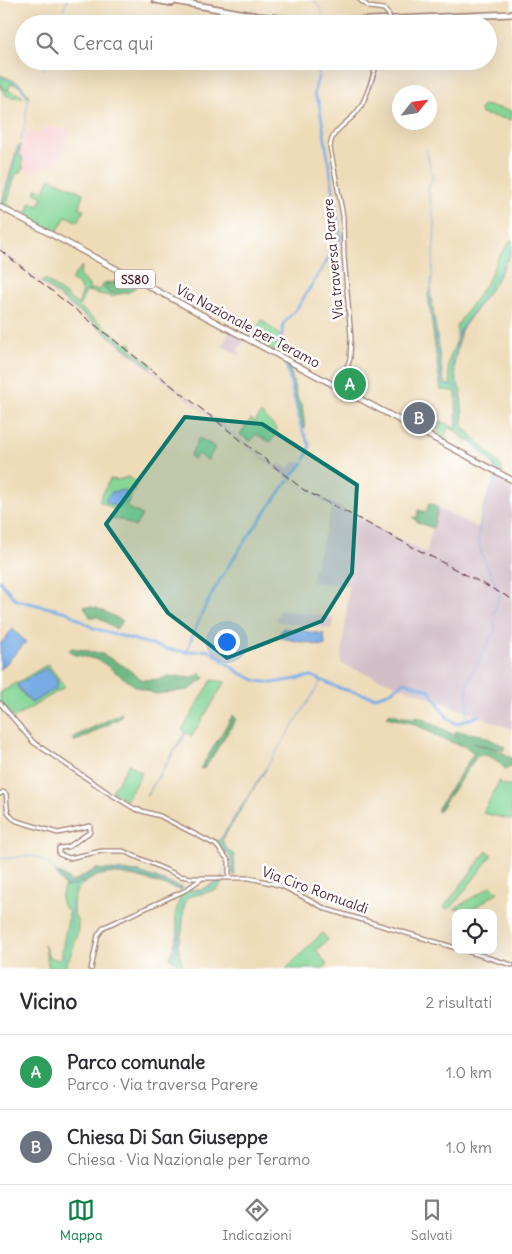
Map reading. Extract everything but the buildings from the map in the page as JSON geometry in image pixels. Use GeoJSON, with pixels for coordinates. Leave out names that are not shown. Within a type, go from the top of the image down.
{"type":"FeatureCollection","features":[{"type":"Feature","properties":{"kind":"highway"},"geometry":{"type":"LineString","coordinates":[[155,0],[236,15]]}},
{"type":"Feature","properties":{"kind":"highway"},"geometry":{"type":"LineString","coordinates":[[169,0],[252,15]]}},
{"type":"Feature","properties":{"kind":"highway"},"geometry":{"type":"LineString","coordinates":[[497,16],[512,15]]}},
{"type":"Feature","properties":{"kind":"highway"},"geometry":{"type":"LineString","coordinates":[[497,16],[512,15]]}},
{"type":"Feature","properties":{"kind":"main road","name":"Via Nazionale per Teramo"},"geometry":{"type":"LineString","coordinates":[[0,207],[334,385],[341,383],[347,392],[512,480]]}},
{"type":"Feature","properties":{"kind":"street"},"geometry":{"type":"LineString","coordinates":[[360,0],[369,7],[385,10],[389,15]]}},
{"type":"Feature","properties":{"kind":"street","name":"Via traversa Parere"},"geometry":{"type":"LineString","coordinates":[[341,383],[350,359],[351,337],[344,256],[343,216],[330,147],[334,134],[358,110],[374,70]]}},
{"type":"Feature","properties":{"kind":"street"},"geometry":{"type":"LineString","coordinates":[[0,703],[33,742],[107,792],[135,809],[160,816],[216,845],[229,861],[230,877]]}},
{"type":"Feature","properties":{"kind":"street","name":"Via Ciro Romualdi"},"geometry":{"type":"LineString","coordinates":[[0,794],[4,792],[7,795],[5,809],[17,821],[58,833],[90,826],[90,832],[68,847],[59,848],[58,854],[64,857],[68,858],[102,851],[123,851],[180,876],[201,879],[230,877],[267,882],[282,886],[326,909],[452,947]]}},
{"type":"Feature","properties":{"kind":"street"},"geometry":{"type":"LineString","coordinates":[[91,969],[98,935],[104,927],[184,891],[201,879]]}},
{"type":"Feature","properties":{"kind":"street"},"geometry":{"type":"LineString","coordinates":[[476,954],[512,965]]}},
{"type":"Feature","properties":{"kind":"highlighted area"},"geometry":{"type":"Polygon","coordinates":[[[185,417],[262,424],[357,485],[352,573],[322,621],[227,658],[168,613],[106,524],[185,417]]]}},
{"type":"Feature","properties":{"kind":"shaded area"},"geometry":{"type":"Polygon","coordinates":[[[50,126],[69,130],[61,156],[56,165],[50,167],[44,165],[40,174],[23,170],[23,160],[19,155],[26,130],[38,133],[50,126]]]}},
{"type":"Feature","properties":{"kind":"shaded area"},"geometry":{"type":"Polygon","coordinates":[[[0,249],[276,467],[279,464],[288,469],[294,462],[303,463],[290,478],[305,489],[426,553],[438,508],[478,528],[496,472],[512,481],[512,729],[341,664],[349,585],[311,582],[332,507],[290,480],[0,251],[0,249]]]}},
{"type":"Feature","properties":{"kind":"shaded area"},"geometry":{"type":"Polygon","coordinates":[[[230,330],[246,339],[238,350],[241,356],[222,346],[230,330]]]}},
{"type":"Feature","properties":{"kind":"shaded area"},"geometry":{"type":"Polygon","coordinates":[[[280,610],[333,617],[333,629],[279,622],[276,619],[280,610]]]}},
{"type":"Feature","properties":{"kind":"green space"},"geometry":{"type":"Polygon","coordinates":[[[0,75],[19,83],[30,97],[26,97],[27,95],[19,86],[12,83],[8,90],[1,87],[0,75]]]}},
{"type":"Feature","properties":{"kind":"green space"},"geometry":{"type":"Polygon","coordinates":[[[1,87],[23,97],[11,97],[7,96],[1,87]]]}},
{"type":"Feature","properties":{"kind":"green space"},"geometry":{"type":"Polygon","coordinates":[[[484,105],[512,111],[512,120],[481,114],[480,110],[484,105]]]}},
{"type":"Feature","properties":{"kind":"green space"},"geometry":{"type":"Polygon","coordinates":[[[21,145],[19,155],[22,157],[23,170],[15,175],[7,204],[22,217],[1,206],[18,146],[21,145]]]}},
{"type":"Feature","properties":{"kind":"green space"},"geometry":{"type":"Polygon","coordinates":[[[50,178],[83,193],[79,208],[84,210],[78,222],[66,216],[56,234],[25,218],[31,202],[39,206],[43,197],[35,193],[37,188],[44,191],[50,178]]]}},
{"type":"Feature","properties":{"kind":"green space"},"geometry":{"type":"Polygon","coordinates":[[[512,239],[512,251],[495,283],[461,330],[454,364],[456,380],[461,391],[463,426],[501,466],[504,474],[493,468],[495,465],[459,433],[448,427],[445,436],[448,438],[444,441],[438,437],[440,432],[437,430],[440,421],[457,429],[456,391],[441,390],[428,295],[430,289],[443,379],[446,384],[451,386],[448,364],[457,340],[456,327],[489,279],[497,259],[512,239]]]}},
{"type":"Feature","properties":{"kind":"green space"},"geometry":{"type":"Polygon","coordinates":[[[82,266],[79,276],[89,285],[89,289],[100,290],[104,283],[108,282],[108,293],[117,293],[114,297],[86,291],[79,307],[127,344],[131,343],[131,349],[153,366],[151,368],[42,282],[45,279],[78,305],[82,293],[79,285],[71,281],[82,266]]]}},
{"type":"Feature","properties":{"kind":"green space"},"geometry":{"type":"Polygon","coordinates":[[[122,281],[136,287],[129,292],[120,294],[107,292],[104,289],[107,283],[122,281]]]}},
{"type":"Feature","properties":{"kind":"green space"},"geometry":{"type":"Polygon","coordinates":[[[262,320],[279,334],[277,353],[264,346],[267,338],[255,330],[262,320]]]}},
{"type":"Feature","properties":{"kind":"green space"},"geometry":{"type":"Polygon","coordinates":[[[285,360],[288,362],[298,401],[302,404],[305,428],[301,426],[285,360]]]}},
{"type":"Feature","properties":{"kind":"green space"},"geometry":{"type":"Polygon","coordinates":[[[261,413],[276,428],[277,434],[270,442],[256,434],[251,441],[240,435],[251,419],[255,422],[261,413]]]}},
{"type":"Feature","properties":{"kind":"green space"},"geometry":{"type":"Polygon","coordinates":[[[199,438],[215,447],[208,460],[197,454],[194,459],[190,456],[199,438]]]}},
{"type":"Feature","properties":{"kind":"green space"},"geometry":{"type":"Polygon","coordinates":[[[128,477],[137,482],[126,507],[142,515],[135,527],[120,519],[114,520],[112,517],[115,510],[99,501],[110,479],[118,480],[128,477]]]}},
{"type":"Feature","properties":{"kind":"green space"},"geometry":{"type":"Polygon","coordinates":[[[429,503],[438,508],[433,528],[417,522],[413,517],[417,518],[418,510],[426,512],[429,503]]]}},
{"type":"Feature","properties":{"kind":"green space"},"geometry":{"type":"Polygon","coordinates":[[[84,606],[97,608],[123,621],[116,629],[98,617],[90,617],[84,606]]]}},
{"type":"Feature","properties":{"kind":"green space"},"geometry":{"type":"Polygon","coordinates":[[[72,648],[100,653],[124,666],[142,680],[161,679],[169,676],[192,678],[201,673],[205,678],[189,690],[156,694],[135,686],[99,660],[72,654],[69,650],[72,648]]]}},
{"type":"Feature","properties":{"kind":"green space"},"geometry":{"type":"Polygon","coordinates":[[[48,664],[65,687],[14,718],[0,702],[0,693],[48,664]],[[48,669],[17,687],[31,703],[57,688],[57,679],[48,669]]]}},
{"type":"Feature","properties":{"kind":"green space"},"geometry":{"type":"Polygon","coordinates":[[[212,680],[225,682],[192,736],[186,733],[147,795],[185,733],[182,730],[212,680]]]}},
{"type":"Feature","properties":{"kind":"green space"},"geometry":{"type":"Polygon","coordinates":[[[122,713],[120,718],[74,741],[74,737],[122,713]]]}},
{"type":"Feature","properties":{"kind":"green space"},"geometry":{"type":"Polygon","coordinates":[[[390,713],[402,717],[421,718],[460,738],[455,733],[456,731],[481,735],[504,746],[504,750],[473,743],[495,749],[512,758],[512,765],[506,770],[489,756],[477,756],[438,812],[438,808],[474,753],[466,747],[442,739],[415,724],[386,717],[390,713]]]}},
{"type":"Feature","properties":{"kind":"green space"},"geometry":{"type":"Polygon","coordinates":[[[233,715],[236,719],[205,768],[200,769],[233,715]]]}},
{"type":"Feature","properties":{"kind":"green space"},"geometry":{"type":"Polygon","coordinates":[[[129,764],[142,773],[126,800],[112,791],[129,764]]]}},
{"type":"Feature","properties":{"kind":"green space"},"geometry":{"type":"Polygon","coordinates":[[[266,769],[222,840],[226,848],[234,855],[235,876],[232,873],[231,858],[215,841],[220,840],[266,769]]]}},
{"type":"Feature","properties":{"kind":"green space"},"geometry":{"type":"Polygon","coordinates":[[[499,781],[501,784],[512,787],[512,820],[483,813],[499,781]]]}},
{"type":"Feature","properties":{"kind":"green space"},"geometry":{"type":"Polygon","coordinates":[[[487,851],[492,855],[452,907],[446,909],[444,907],[487,851]]]}},
{"type":"Feature","properties":{"kind":"green space"},"geometry":{"type":"Polygon","coordinates":[[[96,869],[139,872],[183,888],[181,890],[119,874],[96,876],[83,884],[81,881],[75,886],[65,887],[56,873],[61,874],[72,882],[96,869]]]}},
{"type":"Feature","properties":{"kind":"green space"},"geometry":{"type":"Polygon","coordinates":[[[224,878],[224,882],[216,890],[188,897],[184,907],[182,931],[178,945],[183,969],[176,969],[177,962],[170,958],[178,934],[175,915],[181,894],[187,890],[201,890],[224,878]]]}},
{"type":"Feature","properties":{"kind":"green space"},"geometry":{"type":"Polygon","coordinates":[[[82,881],[83,884],[78,889],[73,901],[78,929],[71,954],[64,969],[49,969],[44,943],[48,956],[57,959],[62,956],[69,912],[63,906],[61,899],[64,887],[75,886],[82,881]]]}},
{"type":"Feature","properties":{"kind":"green space"},"geometry":{"type":"Polygon","coordinates":[[[491,886],[498,892],[473,909],[454,909],[491,886]]]}},
{"type":"Feature","properties":{"kind":"green space"},"geometry":{"type":"Polygon","coordinates":[[[322,933],[328,940],[316,950],[327,965],[322,969],[286,969],[322,933]]]}},
{"type":"Feature","properties":{"kind":"water"},"geometry":{"type":"Polygon","coordinates":[[[125,490],[127,496],[120,508],[106,502],[106,498],[112,492],[125,490]]]}},
{"type":"Feature","properties":{"kind":"water"},"geometry":{"type":"Polygon","coordinates":[[[283,628],[324,634],[325,645],[281,638],[279,635],[283,628]]]}},
{"type":"Feature","properties":{"kind":"water"},"geometry":{"type":"Polygon","coordinates":[[[13,629],[26,642],[0,670],[0,644],[13,629]]]}},
{"type":"Feature","properties":{"kind":"water"},"geometry":{"type":"Polygon","coordinates":[[[46,668],[57,679],[57,688],[31,703],[17,685],[46,668]]]}},
{"type":"Feature","properties":{"kind":"waterway"},"geometry":{"type":"LineString","coordinates":[[62,15],[67,0]]}},
{"type":"Feature","properties":{"kind":"waterway"},"geometry":{"type":"LineString","coordinates":[[314,0],[323,15]]}},
{"type":"Feature","properties":{"kind":"waterway"},"geometry":{"type":"LineString","coordinates":[[305,460],[310,446],[301,427],[285,360],[286,354],[281,343],[283,324],[298,307],[341,238],[319,103],[314,94],[320,70]]}},
{"type":"Feature","properties":{"kind":"waterway"},"geometry":{"type":"LineString","coordinates":[[0,77],[18,83],[28,97]]}},
{"type":"Feature","properties":{"kind":"waterway"},"geometry":{"type":"LineString","coordinates":[[25,125],[28,99]]}},
{"type":"Feature","properties":{"kind":"waterway"},"geometry":{"type":"LineString","coordinates":[[21,140],[24,127]]}},
{"type":"Feature","properties":{"kind":"waterway"},"geometry":{"type":"LineString","coordinates":[[2,206],[14,169],[19,145]]}},
{"type":"Feature","properties":{"kind":"waterway"},"geometry":{"type":"LineString","coordinates":[[426,150],[433,178],[428,188],[435,226],[430,303],[437,347]]}},
{"type":"Feature","properties":{"kind":"waterway"},"geometry":{"type":"LineString","coordinates":[[0,216],[1,210]]}},
{"type":"Feature","properties":{"kind":"waterway"},"geometry":{"type":"LineString","coordinates":[[493,280],[512,246]]}},
{"type":"Feature","properties":{"kind":"waterway"},"geometry":{"type":"LineString","coordinates":[[492,282],[459,331],[452,368],[459,398],[459,426],[499,471]]}},
{"type":"Feature","properties":{"kind":"waterway"},"geometry":{"type":"LineString","coordinates":[[438,349],[442,385],[457,388]]}},
{"type":"Feature","properties":{"kind":"waterway"},"geometry":{"type":"LineString","coordinates":[[291,478],[303,463]]}},
{"type":"Feature","properties":{"kind":"waterway"},"geometry":{"type":"LineString","coordinates":[[498,475],[490,490],[481,517],[479,543],[482,555],[499,591]]}},
{"type":"Feature","properties":{"kind":"waterway"},"geometry":{"type":"LineString","coordinates":[[187,652],[205,607],[217,585],[230,563],[288,481]]}},
{"type":"Feature","properties":{"kind":"waterway"},"geometry":{"type":"LineString","coordinates":[[0,581],[16,600],[67,612],[93,628],[167,649],[187,652],[209,650],[240,673],[257,681],[273,683],[312,676],[339,688],[374,697],[386,694],[405,682],[429,690],[447,717],[456,724],[478,716]]}},
{"type":"Feature","properties":{"kind":"waterway"},"geometry":{"type":"LineString","coordinates":[[493,615],[500,594]]}},
{"type":"Feature","properties":{"kind":"waterway"},"geometry":{"type":"LineString","coordinates":[[467,721],[467,683],[495,630],[494,621]]}},
{"type":"Feature","properties":{"kind":"waterway"},"geometry":{"type":"LineString","coordinates":[[232,857],[222,845],[222,837],[322,680]]}},
{"type":"Feature","properties":{"kind":"waterway"},"geometry":{"type":"LineString","coordinates":[[147,795],[186,733]]}},
{"type":"Feature","properties":{"kind":"waterway"},"geometry":{"type":"LineString","coordinates":[[0,858],[33,856],[44,861],[65,882],[73,887]]}},
{"type":"Feature","properties":{"kind":"waterway"},"geometry":{"type":"LineString","coordinates":[[232,858],[234,874]]}},
{"type":"Feature","properties":{"kind":"waterway"},"geometry":{"type":"LineString","coordinates":[[173,963],[179,933],[182,901],[191,892],[201,892],[218,884],[227,863]]}},
{"type":"Feature","properties":{"kind":"waterway"},"geometry":{"type":"LineString","coordinates":[[72,891],[81,880],[93,874],[108,872],[141,875],[183,890]]}},
{"type":"Feature","properties":{"kind":"waterway"},"geometry":{"type":"LineString","coordinates":[[60,969],[72,931],[70,900]]}},
{"type":"Feature","properties":{"kind":"railway"},"geometry":{"type":"LineString","coordinates":[[0,250],[304,490],[512,599]]}},
{"type":"Feature","properties":{"kind":"place","name":"Parco comunale"},"geometry":{"type":"Point","coordinates":[350,384]}},
{"type":"Feature","properties":{"kind":"place","name":"Chiesa Di San Giuseppe"},"geometry":{"type":"Point","coordinates":[419,418]}}]}
